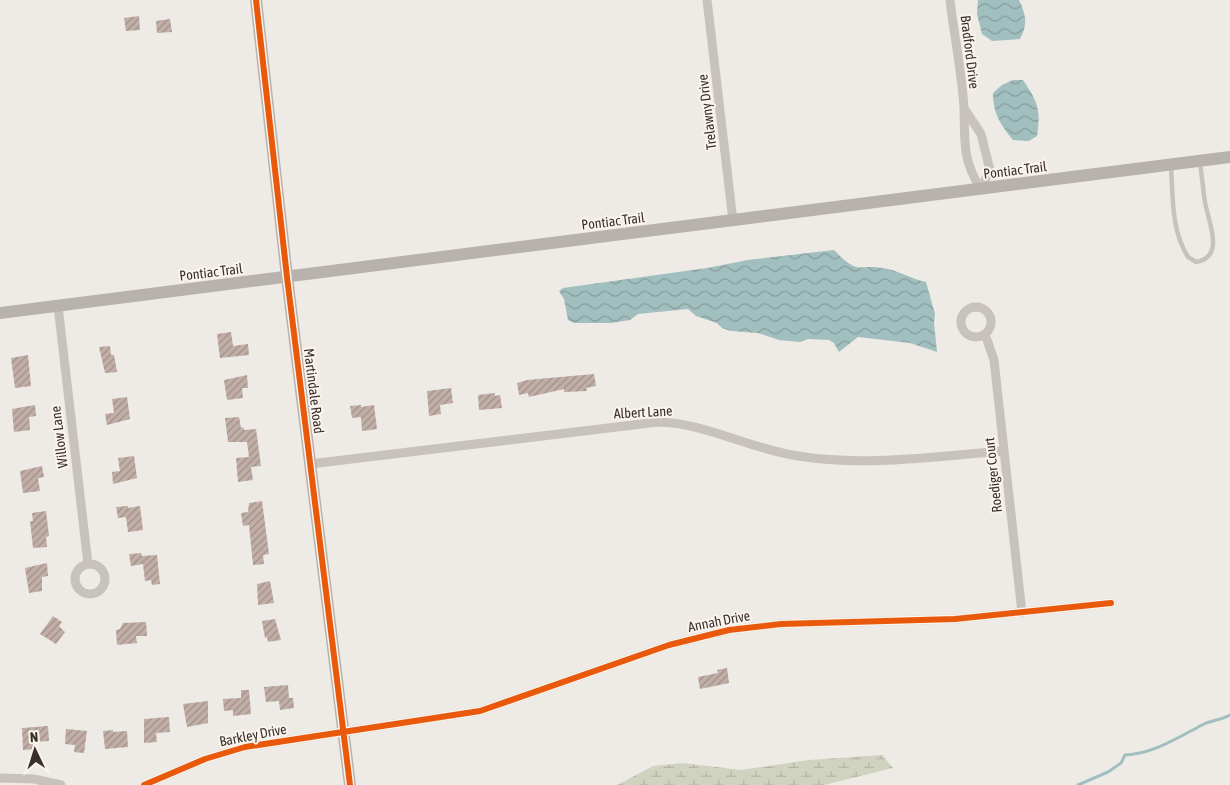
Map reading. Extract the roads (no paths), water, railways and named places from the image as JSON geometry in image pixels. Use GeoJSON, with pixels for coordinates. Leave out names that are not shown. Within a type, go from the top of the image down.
{"type":"FeatureCollection","features":[{"type":"Feature","properties":{"kind":"main road","name":"Martindale Road"},"geometry":{"type":"LineString","coordinates":[[256,0],[287,277],[350,785]]}},
{"type":"Feature","properties":{"kind":"main road","name":"Pontiac Trail"},"geometry":{"type":"LineString","coordinates":[[0,313],[1230,157]]}},
{"type":"Feature","properties":{"kind":"street","name":"Trelawny Drive"},"geometry":{"type":"LineString","coordinates":[[707,0],[733,221]]}},
{"type":"Feature","properties":{"kind":"street","name":"Bradford Drive"},"geometry":{"type":"LineString","coordinates":[[950,0],[964,108],[967,158],[970,174],[981,189],[990,170],[981,134],[964,108]]}},
{"type":"Feature","properties":{"kind":"street","name":"Willow Lane"},"geometry":{"type":"LineString","coordinates":[[58,306],[88,564]]}},
{"type":"Feature","properties":{"kind":"street","name":"Roediger Court"},"geometry":{"type":"LineString","coordinates":[[985,334],[994,360],[1022,613]]}},
{"type":"Feature","properties":{"kind":"street","name":"Albert Lane"},"geometry":{"type":"LineString","coordinates":[[310,464],[650,422],[690,426],[767,450],[831,460],[882,460],[1004,451]]}},
{"type":"Feature","properties":{"kind":"street","name":"Annah Drive"},"geometry":{"type":"LineString","coordinates":[[343,731],[480,711],[669,645],[729,630],[782,624],[914,622],[1111,603]]}},
{"type":"Feature","properties":{"kind":"street","name":"Barkley Drive"},"geometry":{"type":"LineString","coordinates":[[144,785],[231,750],[343,731]]}},
{"type":"Feature","properties":{"kind":"street"},"geometry":{"type":"LineString","coordinates":[[0,778],[34,778],[61,785]]}},
{"type":"Feature","properties":{"kind":"lane"},"geometry":{"type":"LineString","coordinates":[[1170,165],[1174,216],[1178,236],[1188,257],[1196,262],[1210,254],[1214,241],[1205,203],[1200,161]]}},
{"type":"Feature","properties":{"kind":"water"},"geometry":{"type":"Polygon","coordinates":[[[978,0],[1019,0],[1025,20],[1020,39],[992,41],[982,34],[977,14],[978,0]]]}},
{"type":"Feature","properties":{"kind":"water"},"geometry":{"type":"Polygon","coordinates":[[[1013,80],[1023,80],[1037,106],[1039,119],[1037,136],[1029,141],[1013,140],[1001,124],[994,107],[993,93],[1002,85],[1013,80]]]}},
{"type":"Feature","properties":{"kind":"water"},"geometry":{"type":"Polygon","coordinates":[[[834,250],[849,264],[859,267],[888,269],[926,282],[935,314],[937,352],[910,343],[858,337],[839,352],[834,343],[829,340],[808,339],[800,342],[779,340],[758,333],[731,331],[722,328],[717,323],[696,316],[688,309],[638,314],[630,320],[611,323],[574,323],[568,320],[564,299],[559,291],[563,288],[707,268],[748,260],[834,250]]]}},
{"type":"Feature","properties":{"kind":"waterway"},"geometry":{"type":"LineString","coordinates":[[1078,785],[1108,772],[1121,763],[1125,755],[1146,752],[1204,724],[1230,715]]}}]}
